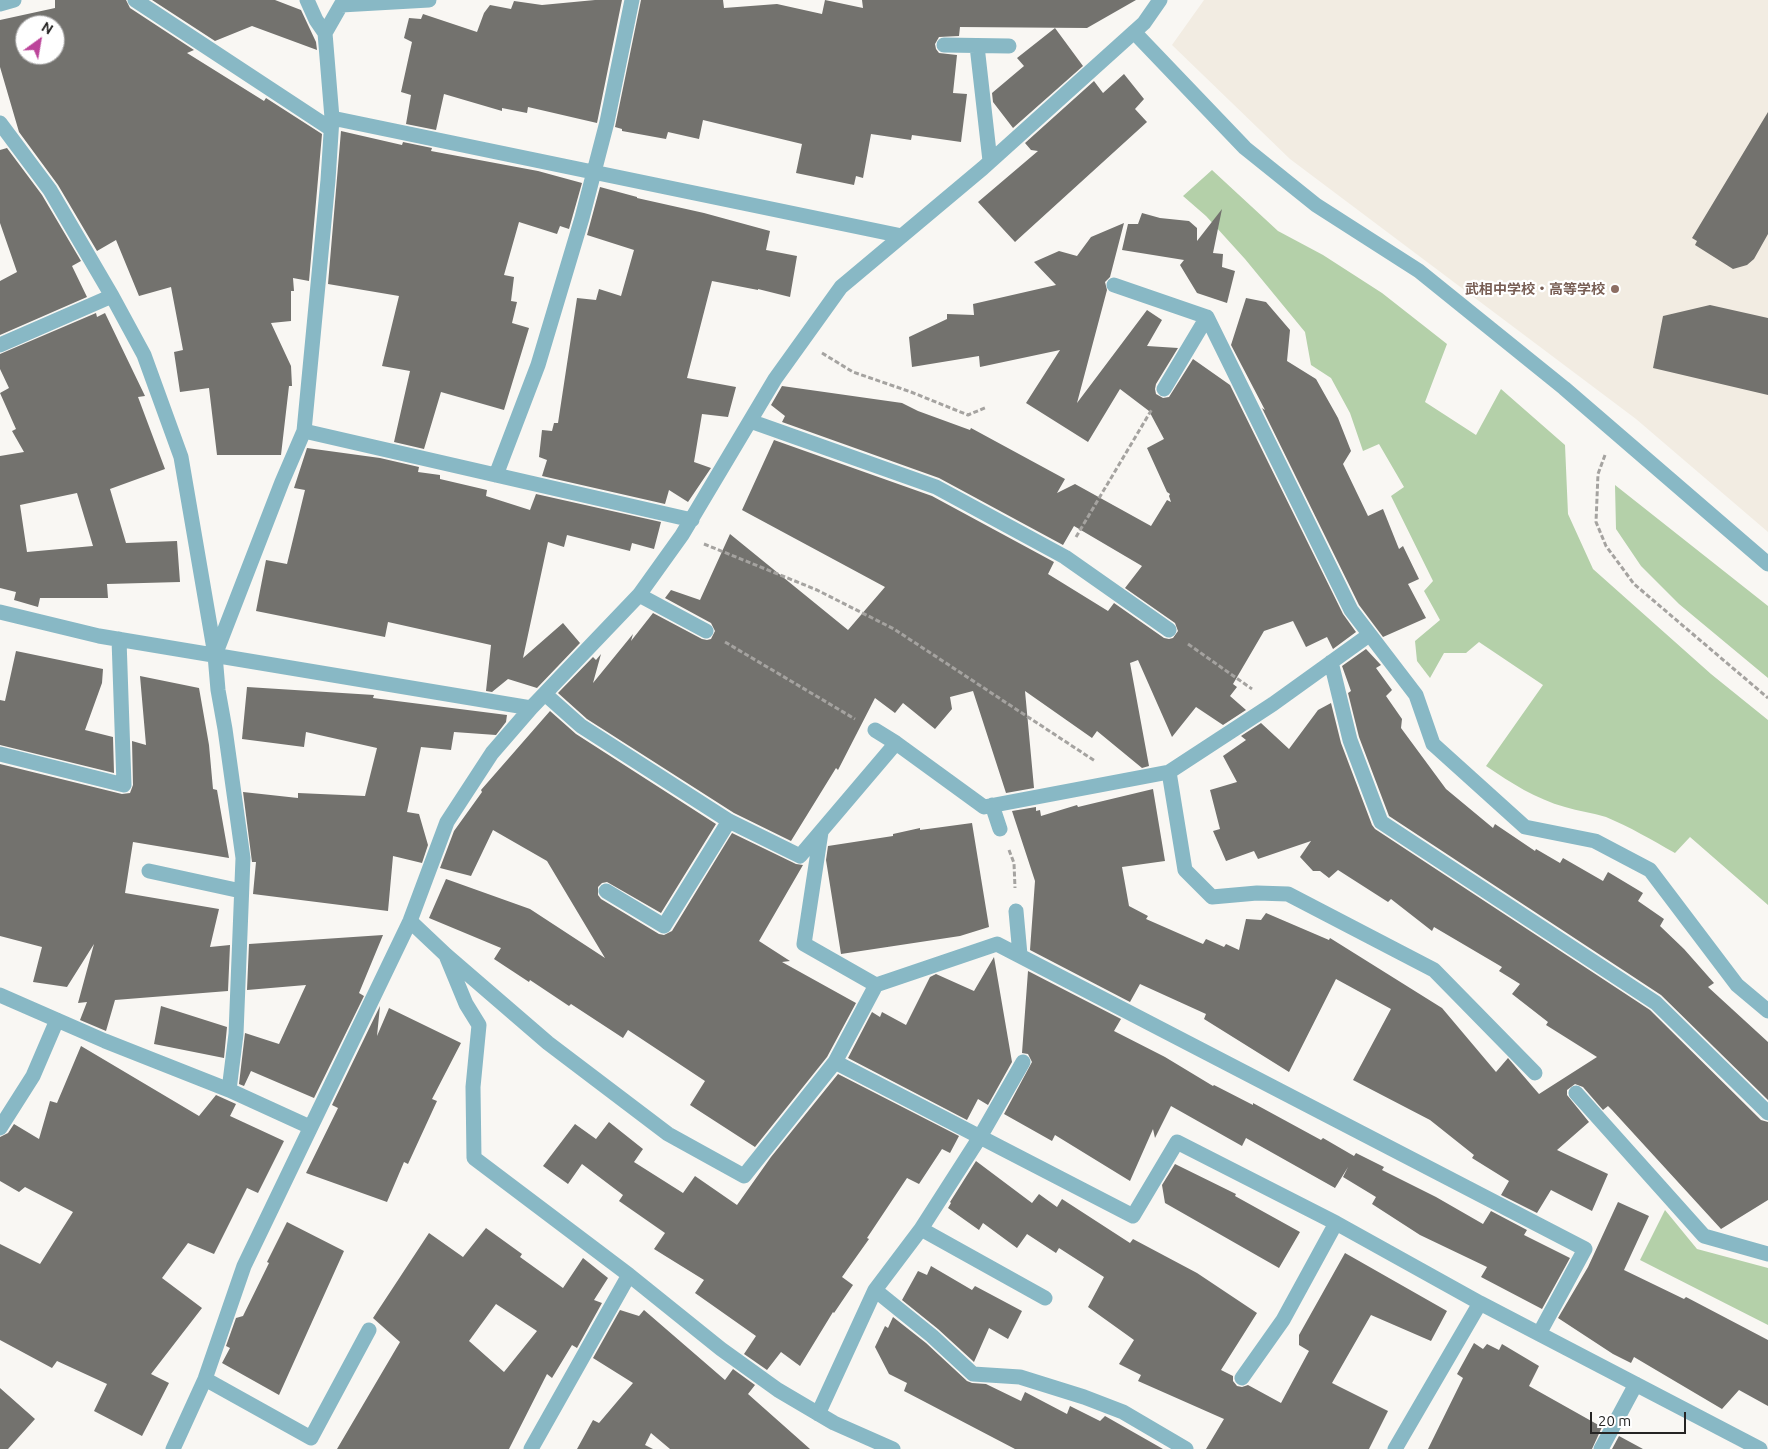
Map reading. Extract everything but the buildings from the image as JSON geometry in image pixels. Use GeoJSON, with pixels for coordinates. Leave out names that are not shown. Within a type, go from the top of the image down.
{"type":"FeatureCollection","features":[{"type":"Feature","properties":{"kind":"street"},"geometry":{"type":"LineString","coordinates":[[0,4],[14,0]]}},
{"type":"Feature","properties":{"kind":"street"},"geometry":{"type":"LineString","coordinates":[[135,0],[332,123],[594,172],[902,236]]}},
{"type":"Feature","properties":{"kind":"street"},"geometry":{"type":"LineString","coordinates":[[215,655],[278,492],[304,431],[332,123],[325,33],[316,20],[307,0]]}},
{"type":"Feature","properties":{"kind":"street"},"geometry":{"type":"LineString","coordinates":[[325,33],[341,5],[429,0]]}},
{"type":"Feature","properties":{"kind":"street"},"geometry":{"type":"LineString","coordinates":[[496,475],[538,365],[594,172],[607,122],[632,0]]}},
{"type":"Feature","properties":{"kind":"street"},"geometry":{"type":"LineString","coordinates":[[173,1449],[205,1379],[244,1266],[410,921],[447,822],[492,753],[639,595],[682,536],[775,379],[841,287],[990,161],[1134,32],[1144,23],[1160,0]]}},
{"type":"Feature","properties":{"kind":"street"},"geometry":{"type":"LineString","coordinates":[[1134,32],[1245,148],[1316,204],[1419,271],[1564,388],[1768,564]]}},
{"type":"Feature","properties":{"kind":"street"},"geometry":{"type":"LineString","coordinates":[[944,45],[1008,46]]}},
{"type":"Feature","properties":{"kind":"street"},"geometry":{"type":"LineString","coordinates":[[978,46],[990,161]]}},
{"type":"Feature","properties":{"kind":"street"},"geometry":{"type":"LineString","coordinates":[[0,123],[50,190],[144,355],[181,457],[215,655],[218,690],[243,858],[236,1034],[229,1090]]}},
{"type":"Feature","properties":{"kind":"street"},"geometry":{"type":"LineString","coordinates":[[1114,285],[1206,318],[1351,610],[1416,695],[1433,744],[1525,827],[1595,841],[1650,870],[1737,985],[1768,1011]]}},
{"type":"Feature","properties":{"kind":"street"},"geometry":{"type":"LineString","coordinates":[[0,345],[112,296]]}},
{"type":"Feature","properties":{"kind":"street"},"geometry":{"type":"LineString","coordinates":[[1164,389],[1206,318]]}},
{"type":"Feature","properties":{"kind":"street"},"geometry":{"type":"LineString","coordinates":[[750,421],[936,487],[1064,557],[1169,630]]}},
{"type":"Feature","properties":{"kind":"street"},"geometry":{"type":"LineString","coordinates":[[304,431],[692,520]]}},
{"type":"Feature","properties":{"kind":"street"},"geometry":{"type":"LineString","coordinates":[[639,595],[706,630]]}},
{"type":"Feature","properties":{"kind":"street"},"geometry":{"type":"LineString","coordinates":[[0,612],[44,624],[119,639],[532,708]]}},
{"type":"Feature","properties":{"kind":"street"},"geometry":{"type":"LineString","coordinates":[[875,730],[984,807],[1169,772],[1273,704],[1370,635]]}},
{"type":"Feature","properties":{"kind":"street"},"geometry":{"type":"LineString","coordinates":[[0,754],[124,785],[119,639]]}},
{"type":"Feature","properties":{"kind":"street"},"geometry":{"type":"LineString","coordinates":[[1331,662],[1350,740],[1382,822],[1656,1003],[1768,1113]]}},
{"type":"Feature","properties":{"kind":"street"},"geometry":{"type":"LineString","coordinates":[[545,694],[581,726],[729,821],[800,856],[896,743]]}},
{"type":"Feature","properties":{"kind":"street"},"geometry":{"type":"LineString","coordinates":[[1169,772],[1185,870],[1212,897],[1257,893],[1288,894],[1434,970],[1534,1073]]}},
{"type":"Feature","properties":{"kind":"street"},"geometry":{"type":"LineString","coordinates":[[992,805],[1000,828]]}},
{"type":"Feature","properties":{"kind":"street"},"geometry":{"type":"LineString","coordinates":[[606,891],[664,926],[729,821]]}},
{"type":"Feature","properties":{"kind":"street"},"geometry":{"type":"LineString","coordinates":[[821,832],[804,944],[876,985]]}},
{"type":"Feature","properties":{"kind":"street"},"geometry":{"type":"LineString","coordinates":[[149,871],[241,891]]}},
{"type":"Feature","properties":{"kind":"street"},"geometry":{"type":"LineString","coordinates":[[1016,912],[1020,955]]}},
{"type":"Feature","properties":{"kind":"street"},"geometry":{"type":"LineString","coordinates":[[410,921],[446,955],[548,1042],[661,1128],[744,1176],[835,1062],[876,985],[997,944],[1585,1249],[1539,1334]]}},
{"type":"Feature","properties":{"kind":"street"},"geometry":{"type":"LineString","coordinates":[[446,955],[466,1004],[479,1025],[473,1087],[474,1158],[629,1275],[721,1349],[778,1390],[834,1423],[893,1449]]}},
{"type":"Feature","properties":{"kind":"street"},"geometry":{"type":"LineString","coordinates":[[0,995],[105,1041],[229,1090],[310,1127]]}},
{"type":"Feature","properties":{"kind":"street"},"geometry":{"type":"LineString","coordinates":[[0,1128],[34,1076],[57,1020]]}},
{"type":"Feature","properties":{"kind":"street"},"geometry":{"type":"LineString","coordinates":[[835,1062],[1133,1216],[1177,1142],[1336,1223],[1480,1303],[1760,1449]]}},
{"type":"Feature","properties":{"kind":"street"},"geometry":{"type":"LineString","coordinates":[[818,1414],[875,1290],[921,1228],[980,1137],[1023,1062]]}},
{"type":"Feature","properties":{"kind":"street"},"geometry":{"type":"LineString","coordinates":[[1576,1093],[1704,1236],[1768,1254]]}},
{"type":"Feature","properties":{"kind":"street"},"geometry":{"type":"LineString","coordinates":[[1242,1378],[1283,1320],[1336,1223]]}},
{"type":"Feature","properties":{"kind":"street"},"geometry":{"type":"LineString","coordinates":[[921,1228],[1045,1298]]}},
{"type":"Feature","properties":{"kind":"street"},"geometry":{"type":"LineString","coordinates":[[531,1449],[629,1275]]}},
{"type":"Feature","properties":{"kind":"street"},"geometry":{"type":"LineString","coordinates":[[875,1290],[932,1336],[974,1374],[1020,1377],[1084,1396],[1123,1412],[1186,1449]]}},
{"type":"Feature","properties":{"kind":"street"},"geometry":{"type":"LineString","coordinates":[[1395,1449],[1480,1303]]}},
{"type":"Feature","properties":{"kind":"street"},"geometry":{"type":"LineString","coordinates":[[205,1379],[311,1438],[369,1330]]}},
{"type":"Feature","properties":{"kind":"street"},"geometry":{"type":"LineString","coordinates":[[1602,1449],[1636,1384]]}},
{"type":"Feature","properties":{"kind":"path"},"geometry":{"type":"LineString","coordinates":[[802,341],[853,372],[911,392],[968,415],[987,407]]}},
{"type":"Feature","properties":{"kind":"path"},"geometry":{"type":"LineString","coordinates":[[1064,557],[1164,389]]}},
{"type":"Feature","properties":{"kind":"path"},"geometry":{"type":"LineString","coordinates":[[1614,431],[1598,474],[1596,522],[1606,546],[1634,584],[1768,698]]}},
{"type":"Feature","properties":{"kind":"path"},"geometry":{"type":"LineString","coordinates":[[682,536],[817,590],[894,629],[1086,754],[1105,769],[1116,782]]}},
{"type":"Feature","properties":{"kind":"path"},"geometry":{"type":"LineString","coordinates":[[706,630],[875,730]]}},
{"type":"Feature","properties":{"kind":"path"},"geometry":{"type":"LineString","coordinates":[[1169,630],[1273,704]]}},
{"type":"Feature","properties":{"kind":"path"},"geometry":{"type":"LineString","coordinates":[[1000,828],[1014,863],[1016,912]]}},
{"type":"Feature","properties":{"kind":"shaded area","name":"武相中学校・高等学校"},"geometry":{"type":"Polygon","coordinates":[[[1204,0],[1768,0],[1768,532],[1636,419],[1290,159],[1172,45],[1204,0]]]}},
{"type":"Feature","properties":{"kind":"green space"},"geometry":{"type":"Polygon","coordinates":[[[1212,170],[1278,231],[1323,255],[1382,293],[1447,344],[1425,402],[1476,435],[1501,389],[1565,445],[1568,514],[1593,569],[1711,674],[1768,720],[1768,905],[1690,837],[1675,853],[1606,817],[1554,804],[1534,795],[1486,766],[1543,685],[1479,642],[1466,653],[1444,653],[1430,678],[1417,661],[1415,641],[1440,620],[1424,591],[1433,581],[1391,496],[1404,487],[1379,444],[1363,451],[1350,413],[1331,378],[1311,365],[1305,332],[1245,259],[1206,216],[1183,196],[1212,170]]]}},
{"type":"Feature","properties":{"kind":"green space"},"geometry":{"type":"Polygon","coordinates":[[[1615,485],[1768,606],[1768,678],[1679,604],[1641,566],[1616,529],[1615,485]]]}},
{"type":"Feature","properties":{"kind":"green space"},"geometry":{"type":"Polygon","coordinates":[[[1665,1210],[1697,1249],[1768,1268],[1768,1325],[1640,1260],[1665,1210]]]}},
{"type":"Feature","properties":{"kind":"place","name":"武相中学校・高等学校"},"geometry":{"type":"Point","coordinates":[1615,289]}}]}
